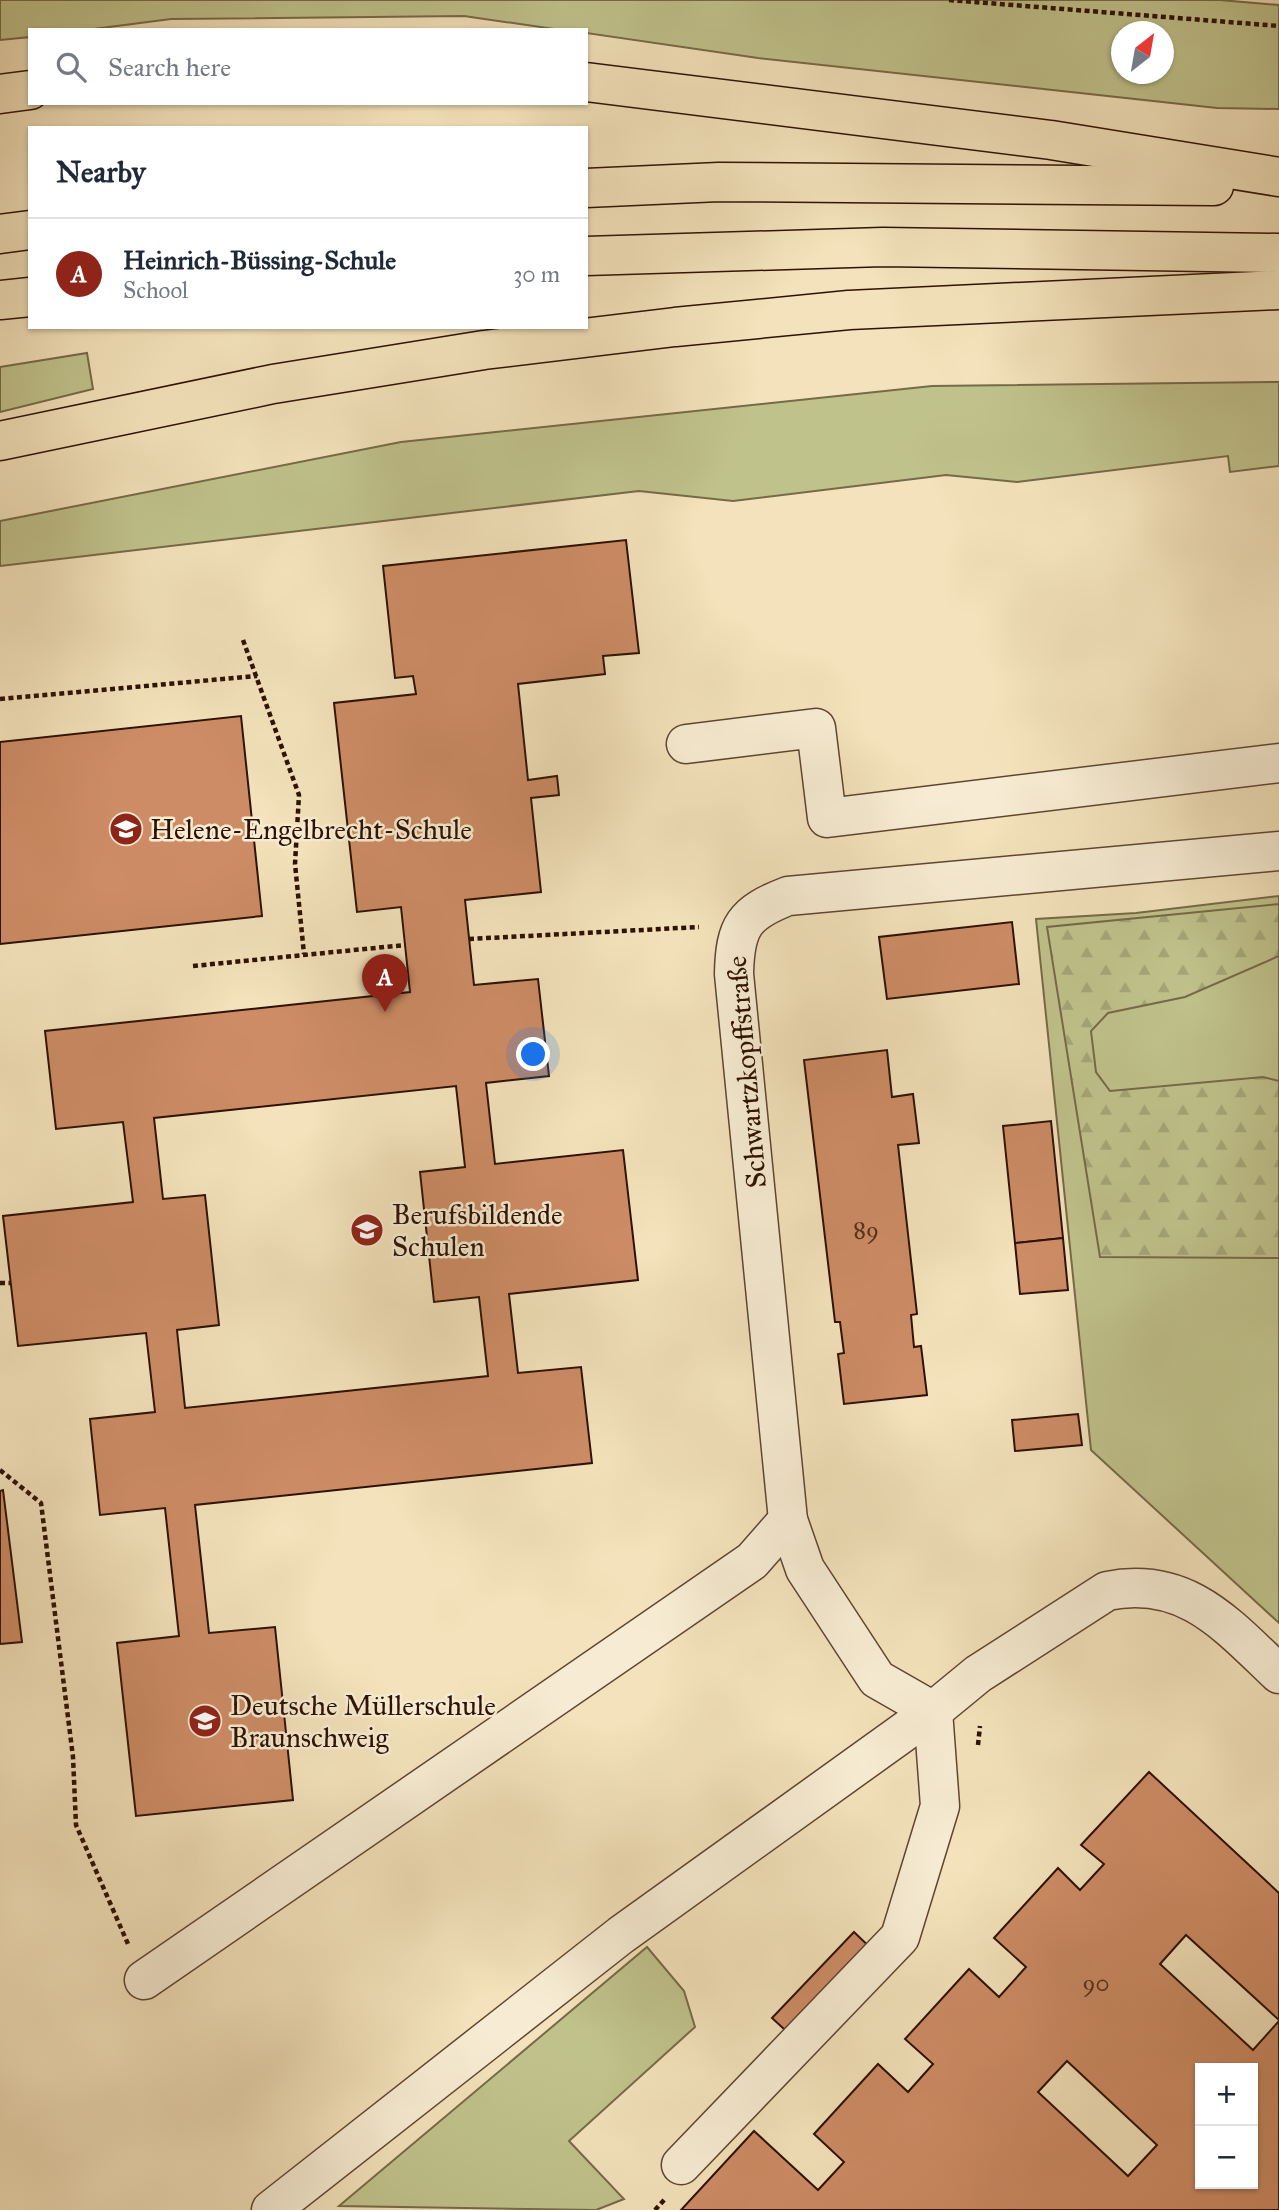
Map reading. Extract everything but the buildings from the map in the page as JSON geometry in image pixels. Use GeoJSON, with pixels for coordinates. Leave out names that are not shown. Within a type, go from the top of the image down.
{"type":"FeatureCollection","features":[{"type":"Feature","properties":{"kind":"highway"},"geometry":{"type":"LineString","coordinates":[[588,82],[1051,140],[1279,177]]}},
{"type":"Feature","properties":{"kind":"highway"},"geometry":{"type":"LineString","coordinates":[[0,94],[28,90]]}},
{"type":"Feature","properties":{"kind":"highway"},"geometry":{"type":"LineString","coordinates":[[588,188],[719,182],[1279,186]]}},
{"type":"Feature","properties":{"kind":"highway"},"geometry":{"type":"LineString","coordinates":[[0,234],[28,230]]}},
{"type":"Feature","properties":{"kind":"highway"},"geometry":{"type":"LineString","coordinates":[[588,256],[883,247],[1279,253]]}},
{"type":"Feature","properties":{"kind":"highway"},"geometry":{"type":"LineString","coordinates":[[0,441],[273,384],[484,350],[675,327],[849,310],[1279,290]]}},
{"type":"Feature","properties":{"kind":"highway"},"geometry":{"type":"LineString","coordinates":[[0,300],[28,297]]}},
{"type":"Feature","properties":{"kind":"lane"},"geometry":{"type":"LineString","coordinates":[[686,744],[816,728],[827,818],[1279,763]]}},
{"type":"Feature","properties":{"kind":"lane","name":"Schwartzkopffstraße"},"geometry":{"type":"LineString","coordinates":[[933,1711],[877,1679],[805,1569],[788,1520],[734,974],[734,943],[742,925],[758,907],[788,896],[1279,851]]}},
{"type":"Feature","properties":{"kind":"lane"},"geometry":{"type":"LineString","coordinates":[[144,1980],[752,1561],[788,1520]]}},
{"type":"Feature","properties":{"kind":"lane"},"geometry":{"type":"LineString","coordinates":[[271,2210],[621,1935],[933,1711],[978,1674],[1107,1591],[1130,1586],[1155,1587],[1178,1594],[1209,1612],[1279,1674]]}},
{"type":"Feature","properties":{"kind":"lane"},"geometry":{"type":"LineString","coordinates":[[681,2165],[900,1937],[940,1806],[933,1711]]}},
{"type":"Feature","properties":{"kind":"path"},"geometry":{"type":"LineString","coordinates":[[949,0],[1279,26]]}},
{"type":"Feature","properties":{"kind":"path"},"geometry":{"type":"LineString","coordinates":[[243,640],[299,795],[295,864],[304,954]]}},
{"type":"Feature","properties":{"kind":"path"},"geometry":{"type":"LineString","coordinates":[[0,699],[258,676]]}},
{"type":"Feature","properties":{"kind":"path"},"geometry":{"type":"LineString","coordinates":[[469,939],[742,925]]}},
{"type":"Feature","properties":{"kind":"path"},"geometry":{"type":"LineString","coordinates":[[193,966],[405,945]]}},
{"type":"Feature","properties":{"kind":"path"},"geometry":{"type":"LineString","coordinates":[[0,1283],[10,1283]]}},
{"type":"Feature","properties":{"kind":"path"},"geometry":{"type":"LineString","coordinates":[[0,1470],[41,1503],[73,1757],[76,1825],[144,1980]]}},
{"type":"Feature","properties":{"kind":"green space"},"geometry":{"type":"Polygon","coordinates":[[[0,0],[1220,0],[1279,5],[1279,109],[1217,108],[758,58],[588,33],[588,28],[547,28],[464,16],[171,19],[101,28],[28,28],[28,37],[0,40],[0,0]]]}},
{"type":"Feature","properties":{"kind":"green space"},"geometry":{"type":"Polygon","coordinates":[[[87,353],[93,389],[0,412],[0,367],[87,353]]]}},
{"type":"Feature","properties":{"kind":"green space"},"geometry":{"type":"Polygon","coordinates":[[[1279,382],[1279,466],[1230,472],[1228,456],[1017,482],[946,475],[733,501],[639,491],[0,566],[0,521],[401,442],[932,386],[1279,382]]]}},
{"type":"Feature","properties":{"kind":"green space"},"geometry":{"type":"Polygon","coordinates":[[[1279,896],[1279,1623],[1091,1450],[1036,919],[1136,913],[1279,896]]]}},
{"type":"Feature","properties":{"kind":"green space"},"geometry":{"type":"Polygon","coordinates":[[[1279,904],[1279,956],[1185,997],[1108,1013],[1091,1031],[1096,1072],[1110,1091],[1263,1077],[1279,1081],[1279,1258],[1100,1257],[1047,927],[1279,904]]]}},
{"type":"Feature","properties":{"kind":"green space"},"geometry":{"type":"Polygon","coordinates":[[[647,1947],[684,1991],[695,2027],[569,2141],[624,2199],[596,2210],[339,2206],[647,1947]]]}},
{"type":"Feature","properties":{"kind":"place","name":"Helene-Engelbrecht-Schule"},"geometry":{"type":"Point","coordinates":[126,829]}},
{"type":"Feature","properties":{"kind":"place","name":"Heinrich-Büssing-Schule"},"geometry":{"type":"Point","coordinates":[385,1012]}},
{"type":"Feature","properties":{"kind":"place","name":"Berufsbildende Schulen"},"geometry":{"type":"Point","coordinates":[367,1230]}},
{"type":"Feature","properties":{"kind":"place","name":"Deutsche Müllerschule Braunschweig"},"geometry":{"type":"Point","coordinates":[205,1721]}}]}
